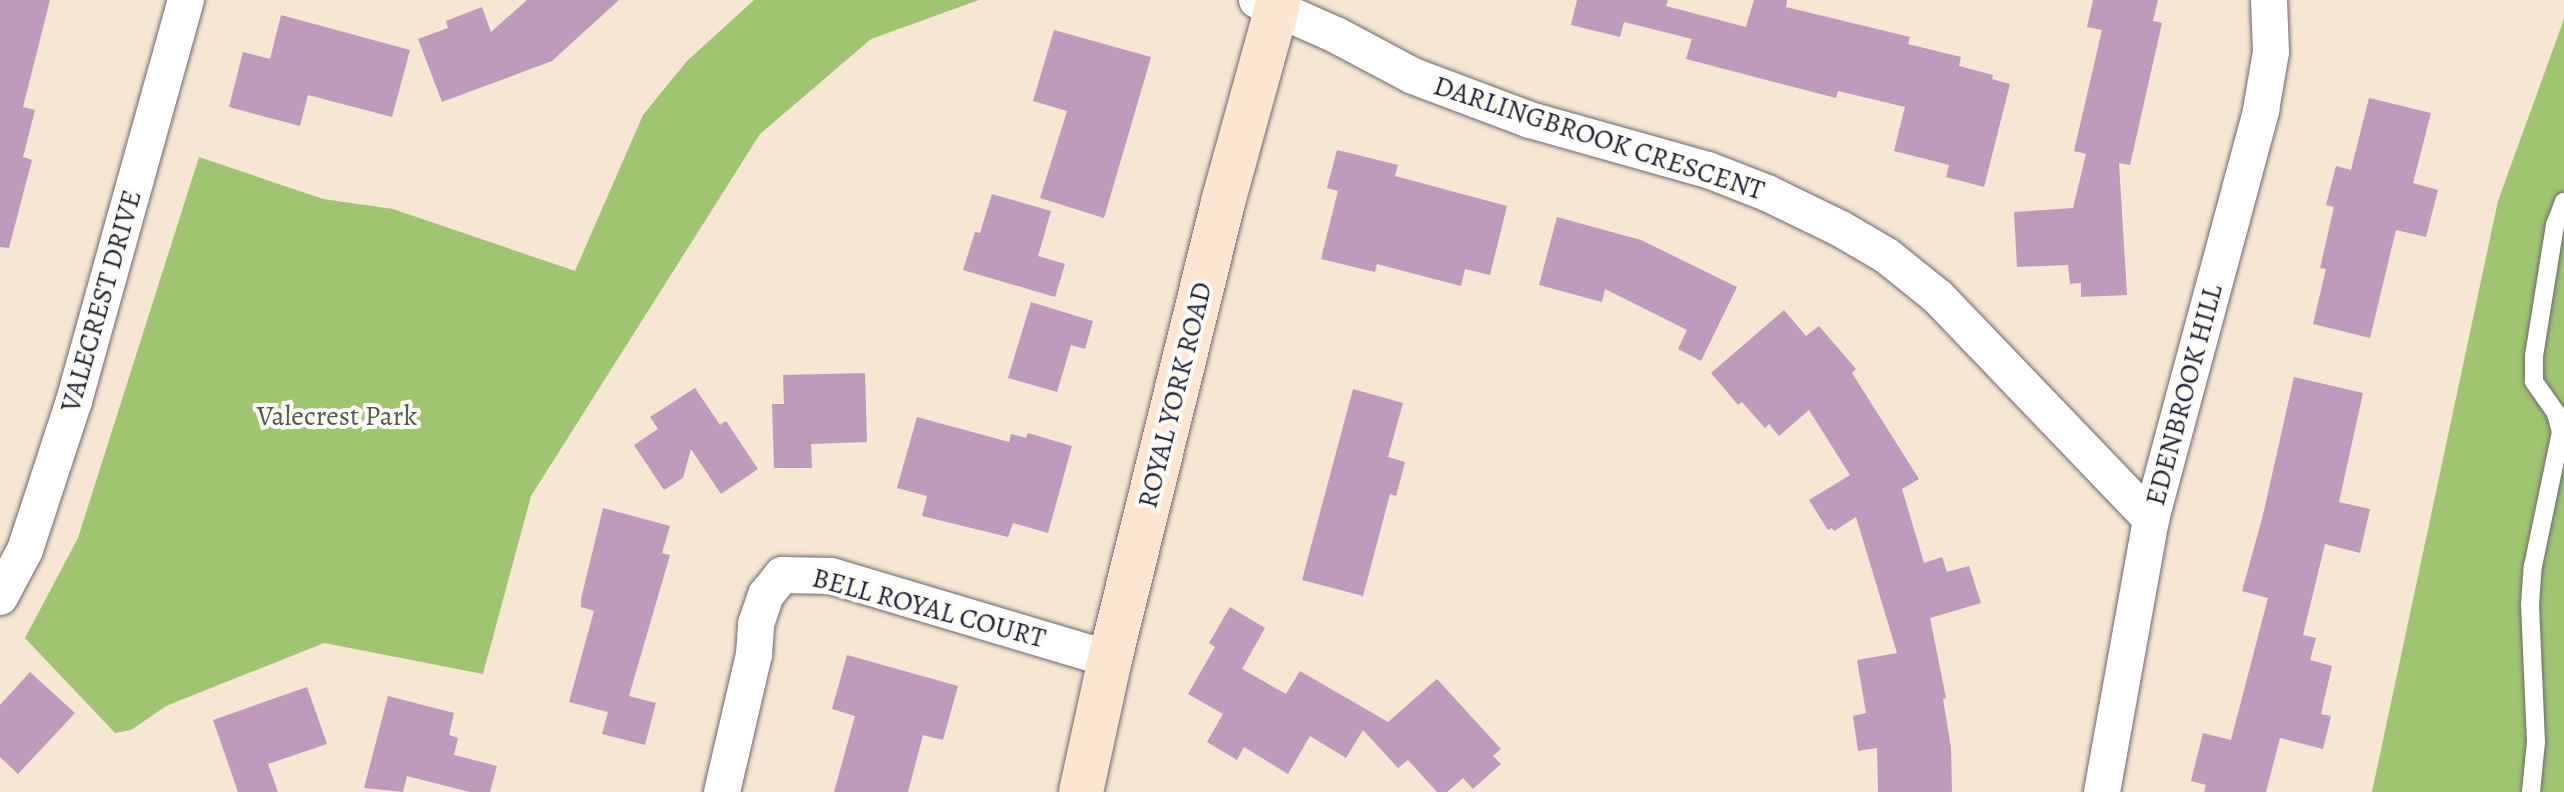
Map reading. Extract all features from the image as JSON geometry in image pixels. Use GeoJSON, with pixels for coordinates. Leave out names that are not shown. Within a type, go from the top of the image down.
{"type":"FeatureCollection","features":[{"type":"Feature","properties":{"kind":"main road","name":"ROYAL YORK ROAD"},"geometry":{"type":"LineString","coordinates":[[1081,792],[1110,659],[1271,2]]}},
{"type":"Feature","properties":{"kind":"street","name":"VALECREST DRIVE"},"geometry":{"type":"LineString","coordinates":[[0,597],[25,550],[74,401],[186,0]]}},
{"type":"Feature","properties":{"kind":"street","name":"EDENBROOK HILL"},"geometry":{"type":"LineString","coordinates":[[2102,792],[2151,519],[2261,110],[2271,52],[2269,0]]}},
{"type":"Feature","properties":{"kind":"street","name":"DARLINGBROOK CRESCENT"},"geometry":{"type":"LineString","coordinates":[[1271,2],[1413,76],[1530,120],[1708,170],[1767,193],[1887,256],[1938,297],[2151,519]]}},
{"type":"Feature","properties":{"kind":"street","name":"BELL ROYAL COURT"},"geometry":{"type":"LineString","coordinates":[[722,792],[754,655],[756,624],[766,595],[782,575],[831,576],[1110,659]]}},
{"type":"Feature","properties":{"kind":"lane"},"geometry":{"type":"LineString","coordinates":[[2531,792],[2536,742],[2530,605],[2533,566],[2545,498],[2560,450],[2561,432],[2556,413],[2534,381],[2534,356],[2555,225],[2564,202]]}},
{"type":"Feature","properties":{"kind":"green space","name":"Valecrest Park"},"geometry":{"type":"Polygon","coordinates":[[[754,0],[979,0],[871,39],[760,134],[531,496],[483,674],[324,643],[166,706],[131,730],[115,733],[25,638],[78,538],[199,157],[323,199],[393,209],[575,271],[643,115],[687,61],[754,0]]]}},
{"type":"Feature","properties":{"kind":"green space"},"geometry":{"type":"Polygon","coordinates":[[[2564,19],[2564,792],[2372,792],[2498,201],[2564,19]]]}},
{"type":"Feature","properties":{"kind":"building"},"geometry":{"type":"Polygon","coordinates":[[[0,0],[50,0],[23,107],[35,110],[23,157],[32,160],[9,248],[0,247],[0,0]]]}},
{"type":"Feature","properties":{"kind":"building"},"geometry":{"type":"Polygon","coordinates":[[[527,0],[619,0],[552,61],[442,102],[418,39],[448,28],[446,21],[482,7],[491,32],[527,0]]]}},
{"type":"Feature","properties":{"kind":"building"},"geometry":{"type":"Polygon","coordinates":[[[1577,0],[1668,0],[1666,6],[1746,27],[1754,0],[1787,0],[1786,7],[1910,37],[1908,44],[1961,57],[1959,66],[1993,75],[1992,79],[2010,84],[1984,187],[1946,177],[1949,165],[1894,151],[1905,107],[1838,91],[1836,98],[1686,59],[1692,39],[1624,22],[1620,37],[1571,25],[1577,0]]]}},
{"type":"Feature","properties":{"kind":"building"},"geometry":{"type":"Polygon","coordinates":[[[2093,0],[2158,0],[2153,21],[2162,23],[2130,165],[2119,163],[2127,295],[2081,297],[2081,283],[2070,284],[2068,265],[2017,267],[2014,212],[2073,208],[2086,154],[2074,151],[2102,30],[2087,27],[2093,0]]]}},
{"type":"Feature","properties":{"kind":"building"},"geometry":{"type":"Polygon","coordinates":[[[281,15],[410,50],[392,117],[308,95],[300,126],[229,107],[243,52],[270,59],[281,15]]]}},
{"type":"Feature","properties":{"kind":"building"},"geometry":{"type":"Polygon","coordinates":[[[1054,30],[1151,57],[1104,218],[1040,198],[1067,111],[1033,101],[1054,30]]]}},
{"type":"Feature","properties":{"kind":"building"},"geometry":{"type":"Polygon","coordinates":[[[2369,98],[2431,113],[2413,183],[2438,190],[2426,237],[2396,230],[2370,338],[2313,324],[2326,269],[2320,268],[2334,207],[2326,205],[2336,166],[2351,170],[2369,98]]]}},
{"type":"Feature","properties":{"kind":"building"},"geometry":{"type":"Polygon","coordinates":[[[1337,150],[1398,165],[1395,176],[1507,206],[1490,275],[1465,269],[1461,286],[1377,264],[1375,272],[1321,259],[1338,191],[1327,188],[1337,150]]]}},
{"type":"Feature","properties":{"kind":"building"},"geometry":{"type":"Polygon","coordinates":[[[992,194],[1051,211],[1038,256],[1065,264],[1055,297],[963,270],[975,232],[980,233],[992,194]]]}},
{"type":"Feature","properties":{"kind":"building"},"geometry":{"type":"Polygon","coordinates":[[[1557,217],[1641,240],[1737,287],[1701,361],[1678,349],[1687,330],[1605,289],[1602,302],[1539,285],[1557,217]]]}},
{"type":"Feature","properties":{"kind":"building"},"geometry":{"type":"Polygon","coordinates":[[[1031,302],[1093,321],[1085,349],[1071,345],[1057,392],[1008,378],[1031,302]]]}},
{"type":"Feature","properties":{"kind":"building"},"geometry":{"type":"Polygon","coordinates":[[[1784,310],[1806,336],[1819,326],[1856,369],[1852,373],[1919,479],[1902,489],[1924,563],[1942,557],[1947,572],[1969,566],[1981,603],[1930,618],[1946,698],[1943,699],[1951,748],[1952,792],[1878,792],[1877,748],[1858,751],[1853,716],[1866,713],[1857,660],[1897,653],[1856,517],[1834,531],[1832,528],[1828,530],[1809,500],[1850,475],[1809,410],[1779,436],[1769,424],[1765,428],[1742,402],[1738,405],[1711,373],[1784,310]]]}},
{"type":"Feature","properties":{"kind":"building"},"geometry":{"type":"Polygon","coordinates":[[[865,373],[867,442],[811,444],[812,468],[774,468],[772,404],[784,404],[783,375],[865,373]]]}},
{"type":"Feature","properties":{"kind":"building"},"geometry":{"type":"Polygon","coordinates":[[[2294,377],[2363,393],[2339,502],[2370,509],[2360,553],[2325,544],[2303,635],[2316,638],[2310,660],[2332,666],[2321,714],[2331,716],[2323,749],[2280,738],[2266,792],[2204,792],[2206,785],[2191,781],[2203,733],[2231,740],[2268,598],[2242,591],[2263,515],[2294,377]]]}},
{"type":"Feature","properties":{"kind":"building"},"geometry":{"type":"Polygon","coordinates":[[[695,388],[720,425],[726,421],[758,469],[721,494],[691,449],[683,478],[664,490],[634,445],[658,429],[650,417],[695,388]]]}},
{"type":"Feature","properties":{"kind":"building"},"geometry":{"type":"Polygon","coordinates":[[[1353,389],[1403,403],[1388,457],[1405,462],[1396,496],[1390,494],[1363,596],[1302,580],[1353,389]]]}},
{"type":"Feature","properties":{"kind":"building"},"geometry":{"type":"Polygon","coordinates":[[[917,417],[1009,442],[1011,434],[1026,438],[1028,433],[1072,446],[1048,533],[1013,523],[1008,537],[922,516],[927,496],[897,488],[917,417]]]}},
{"type":"Feature","properties":{"kind":"building"},"geometry":{"type":"Polygon","coordinates":[[[603,508],[670,526],[662,553],[670,555],[629,696],[656,703],[645,745],[602,734],[608,712],[569,702],[594,611],[581,607],[581,599],[603,508]]]}},
{"type":"Feature","properties":{"kind":"building"},"geometry":{"type":"Polygon","coordinates":[[[1230,607],[1265,628],[1242,669],[1286,694],[1300,671],[1388,722],[1437,679],[1501,749],[1493,756],[1501,764],[1473,789],[1463,778],[1447,792],[1437,792],[1408,760],[1398,768],[1363,730],[1346,758],[1310,736],[1288,774],[1244,747],[1237,760],[1207,742],[1223,714],[1188,694],[1215,647],[1209,643],[1230,607]]]}},
{"type":"Feature","properties":{"kind":"building"},"geometry":{"type":"Polygon","coordinates":[[[847,655],[958,686],[943,740],[923,735],[908,792],[834,792],[855,716],[832,709],[847,655]]]}},
{"type":"Feature","properties":{"kind":"building"},"geometry":{"type":"Polygon","coordinates":[[[30,672],[75,713],[18,774],[0,757],[0,705],[30,672]]]}},
{"type":"Feature","properties":{"kind":"building"},"geometry":{"type":"Polygon","coordinates":[[[307,687],[327,744],[268,764],[278,792],[238,792],[213,720],[307,687]]]}},
{"type":"Feature","properties":{"kind":"building"},"geometry":{"type":"Polygon","coordinates":[[[388,696],[454,713],[449,735],[458,738],[454,755],[497,766],[490,792],[470,792],[407,776],[403,792],[364,788],[388,696]]]}}]}
